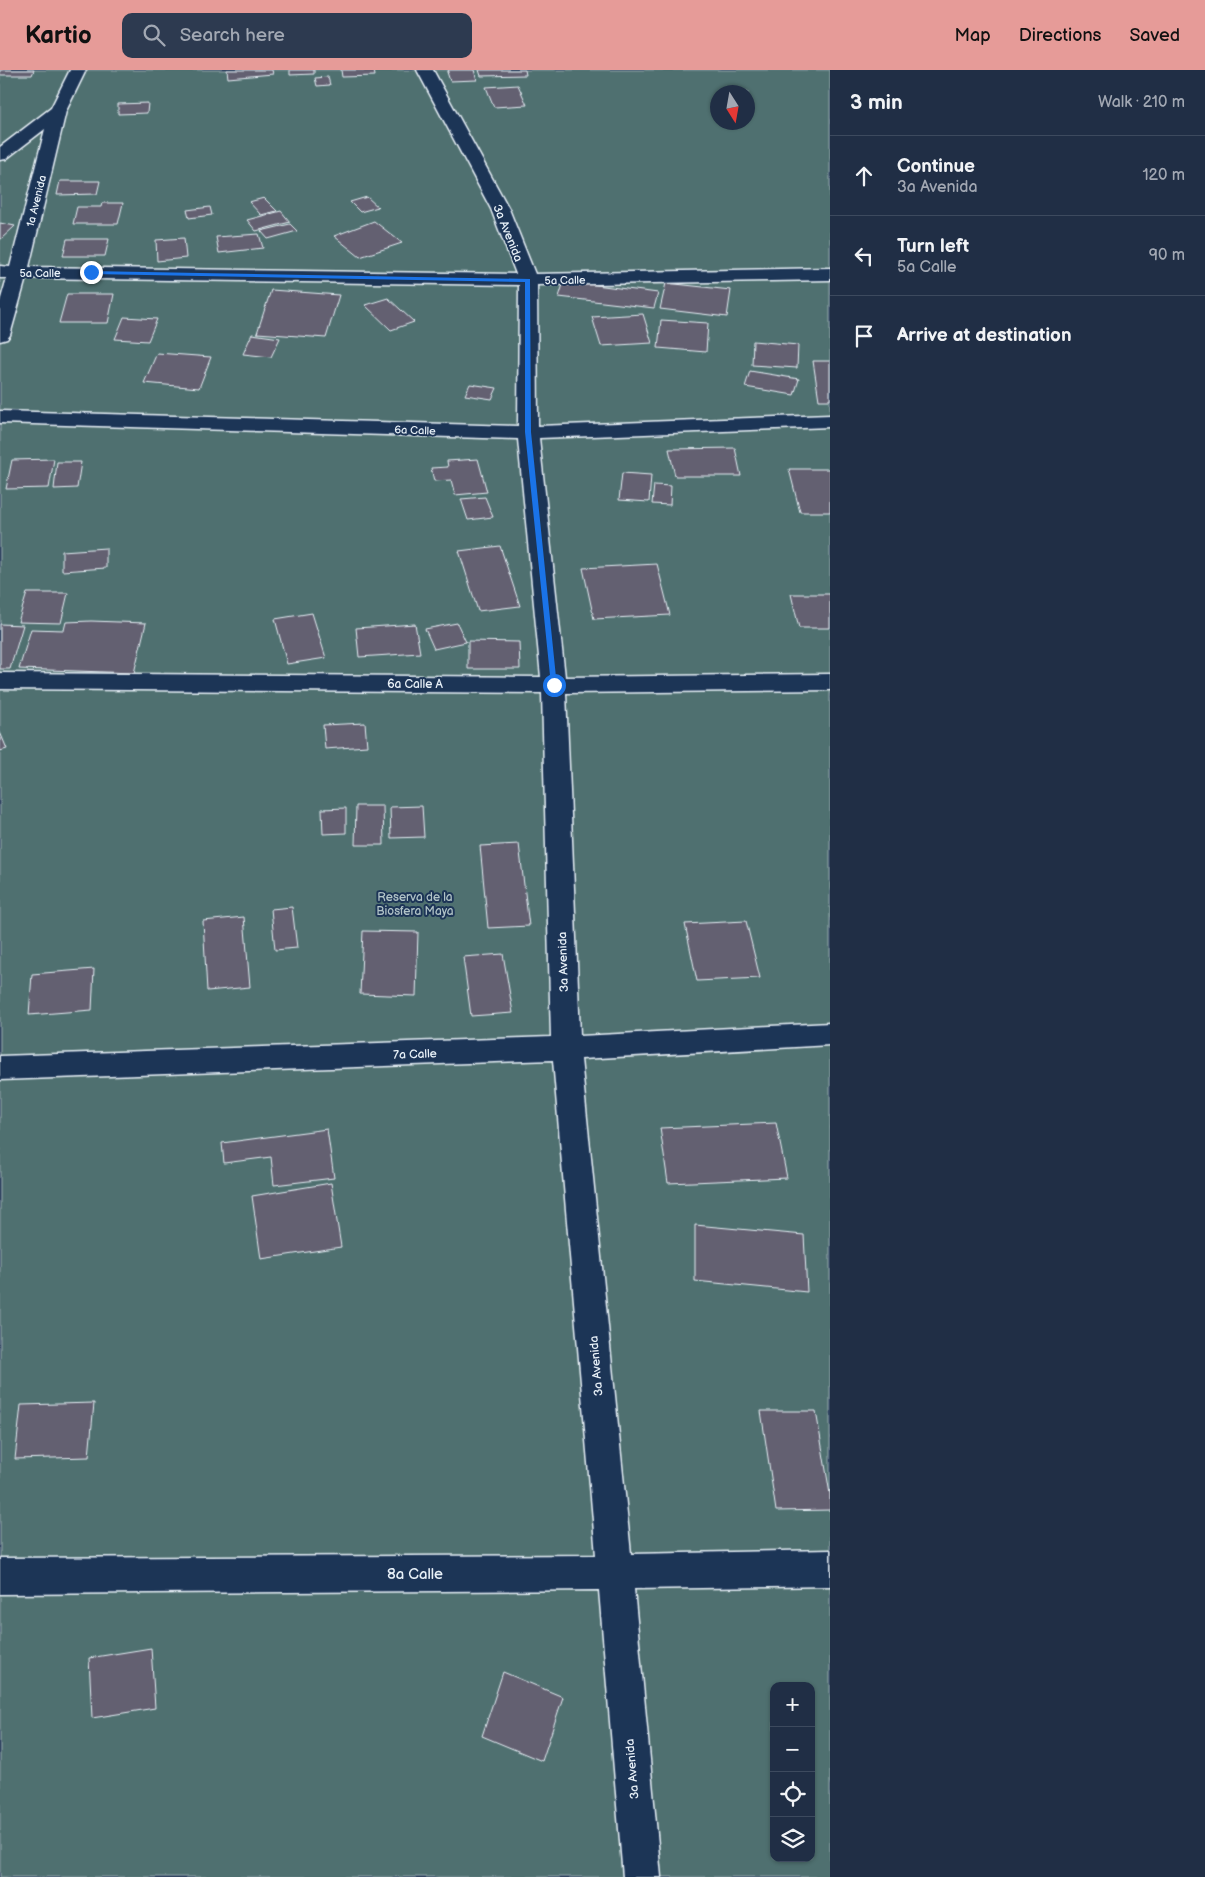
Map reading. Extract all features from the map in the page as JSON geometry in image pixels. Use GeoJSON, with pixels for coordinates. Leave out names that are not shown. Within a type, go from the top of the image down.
{"type":"FeatureCollection","features":[{"type":"Feature","properties":{"kind":"street","name":"1a Avenida"},"geometry":{"type":"LineString","coordinates":[[0,335],[9,272],[58,111],[78,70]]}},
{"type":"Feature","properties":{"kind":"street","name":"3a Avenida"},"geometry":{"type":"LineString","coordinates":[[425,70],[500,210],[528,280],[528,432],[554,685],[566,1048],[616,1572],[642,1877]]}},
{"type":"Feature","properties":{"kind":"street"},"geometry":{"type":"LineString","coordinates":[[0,155],[58,111]]}},
{"type":"Feature","properties":{"kind":"street","name":"5a Calle"},"geometry":{"type":"LineString","coordinates":[[9,272],[528,280],[830,274]]}},
{"type":"Feature","properties":{"kind":"street","name":"6a Calle"},"geometry":{"type":"LineString","coordinates":[[0,417],[528,432],[830,421]]}},
{"type":"Feature","properties":{"kind":"street","name":"6a Calle A"},"geometry":{"type":"LineString","coordinates":[[0,681],[554,685],[830,682]]}},
{"type":"Feature","properties":{"kind":"street","name":"7a Calle"},"geometry":{"type":"LineString","coordinates":[[0,1068],[566,1048],[830,1034]]}},
{"type":"Feature","properties":{"kind":"street","name":"8a Calle"},"geometry":{"type":"LineString","coordinates":[[0,1576],[616,1572],[830,1568]]}},
{"type":"Feature","properties":{"kind":"green space","name":"Reserva de la Biosfera Maya"},"geometry":{"type":"Polygon","coordinates":[[[0,70],[830,70],[830,1877],[0,1877],[0,70]]]}},
{"type":"Feature","properties":{"kind":"building"},"geometry":{"type":"Polygon","coordinates":[[[0,70],[34,70],[32,75],[0,75],[0,70]]]}},
{"type":"Feature","properties":{"kind":"building"},"geometry":{"type":"Polygon","coordinates":[[[227,70],[272,70],[273,74],[228,78],[227,70]]]}},
{"type":"Feature","properties":{"kind":"building"},"geometry":{"type":"Polygon","coordinates":[[[290,70],[314,70],[314,74],[290,75],[290,70]]]}},
{"type":"Feature","properties":{"kind":"building"},"geometry":{"type":"Polygon","coordinates":[[[341,70],[374,70],[375,76],[342,77],[341,70]]]}},
{"type":"Feature","properties":{"kind":"building"},"geometry":{"type":"Polygon","coordinates":[[[448,70],[474,70],[477,80],[450,81],[448,70]]]}},
{"type":"Feature","properties":{"kind":"building"},"geometry":{"type":"Polygon","coordinates":[[[479,70],[525,70],[526,75],[481,76],[479,70]]]}},
{"type":"Feature","properties":{"kind":"building"},"geometry":{"type":"Polygon","coordinates":[[[328,77],[330,85],[317,86],[315,78],[328,77]]]}},
{"type":"Feature","properties":{"kind":"building"},"geometry":{"type":"Polygon","coordinates":[[[518,85],[527,105],[494,107],[486,87],[518,85]]]}},
{"type":"Feature","properties":{"kind":"building"},"geometry":{"type":"Polygon","coordinates":[[[148,103],[147,113],[118,114],[118,104],[148,103]]]}},
{"type":"Feature","properties":{"kind":"building"},"geometry":{"type":"Polygon","coordinates":[[[60,181],[100,181],[97,194],[57,195],[60,181]]]}},
{"type":"Feature","properties":{"kind":"building"},"geometry":{"type":"Polygon","coordinates":[[[367,197],[378,207],[360,212],[350,202],[367,197]]]}},
{"type":"Feature","properties":{"kind":"building"},"geometry":{"type":"Polygon","coordinates":[[[264,198],[277,211],[261,215],[249,202],[264,198]]]}},
{"type":"Feature","properties":{"kind":"building"},"geometry":{"type":"Polygon","coordinates":[[[102,203],[123,203],[118,224],[73,224],[77,207],[101,207],[102,203]]]}},
{"type":"Feature","properties":{"kind":"building"},"geometry":{"type":"Polygon","coordinates":[[[210,207],[212,215],[189,218],[187,210],[210,207]]]}},
{"type":"Feature","properties":{"kind":"building"},"geometry":{"type":"Polygon","coordinates":[[[281,211],[290,222],[256,231],[247,220],[281,211]]]}},
{"type":"Feature","properties":{"kind":"building"},"geometry":{"type":"Polygon","coordinates":[[[374,221],[402,243],[360,257],[334,236],[374,221]]]}},
{"type":"Feature","properties":{"kind":"building"},"geometry":{"type":"Polygon","coordinates":[[[0,223],[15,226],[0,240],[0,223]]]}},
{"type":"Feature","properties":{"kind":"building"},"geometry":{"type":"Polygon","coordinates":[[[290,224],[297,231],[268,239],[261,231],[290,224]]]}},
{"type":"Feature","properties":{"kind":"building"},"geometry":{"type":"Polygon","coordinates":[[[259,234],[263,248],[219,253],[216,237],[259,234]]]}},
{"type":"Feature","properties":{"kind":"building"},"geometry":{"type":"Polygon","coordinates":[[[184,238],[186,258],[157,261],[156,240],[184,238]]]}},
{"type":"Feature","properties":{"kind":"building"},"geometry":{"type":"Polygon","coordinates":[[[67,239],[109,239],[105,256],[63,256],[67,239]]]}},
{"type":"Feature","properties":{"kind":"building"},"geometry":{"type":"Polygon","coordinates":[[[564,281],[658,293],[654,308],[559,297],[564,281]]]}},
{"type":"Feature","properties":{"kind":"building"},"geometry":{"type":"Polygon","coordinates":[[[666,283],[731,290],[727,317],[660,309],[666,283]]]}},
{"type":"Feature","properties":{"kind":"building"},"geometry":{"type":"Polygon","coordinates":[[[271,290],[339,295],[326,338],[257,333],[271,290]]]}},
{"type":"Feature","properties":{"kind":"building"},"geometry":{"type":"Polygon","coordinates":[[[67,294],[114,294],[108,323],[59,323],[67,294]]]}},
{"type":"Feature","properties":{"kind":"building"},"geometry":{"type":"Polygon","coordinates":[[[388,298],[414,322],[391,330],[365,305],[388,298]]]}},
{"type":"Feature","properties":{"kind":"building"},"geometry":{"type":"Polygon","coordinates":[[[643,314],[652,343],[601,346],[592,317],[643,314]]]}},
{"type":"Feature","properties":{"kind":"building"},"geometry":{"type":"Polygon","coordinates":[[[124,317],[157,319],[148,341],[115,339],[124,317]]]}},
{"type":"Feature","properties":{"kind":"building"},"geometry":{"type":"Polygon","coordinates":[[[661,320],[708,323],[706,352],[658,348],[661,320]]]}},
{"type":"Feature","properties":{"kind":"building"},"geometry":{"type":"Polygon","coordinates":[[[252,334],[280,338],[271,357],[243,354],[252,334]]]}},
{"type":"Feature","properties":{"kind":"building"},"geometry":{"type":"Polygon","coordinates":[[[753,341],[798,345],[797,368],[752,365],[753,341]]]}},
{"type":"Feature","properties":{"kind":"building"},"geometry":{"type":"Polygon","coordinates":[[[157,353],[211,357],[199,388],[144,383],[157,353]]]}},
{"type":"Feature","properties":{"kind":"building"},"geometry":{"type":"Polygon","coordinates":[[[813,361],[830,361],[830,400],[819,400],[813,361]]]}},
{"type":"Feature","properties":{"kind":"building"},"geometry":{"type":"Polygon","coordinates":[[[750,371],[799,379],[794,395],[745,387],[750,371]]]}},
{"type":"Feature","properties":{"kind":"building"},"geometry":{"type":"Polygon","coordinates":[[[470,384],[497,388],[492,399],[465,395],[470,384]]]}},
{"type":"Feature","properties":{"kind":"building"},"geometry":{"type":"Polygon","coordinates":[[[735,448],[741,476],[675,476],[669,449],[735,448]]]}},
{"type":"Feature","properties":{"kind":"building"},"geometry":{"type":"Polygon","coordinates":[[[54,459],[49,488],[6,489],[12,460],[54,459]]]}},
{"type":"Feature","properties":{"kind":"building"},"geometry":{"type":"Polygon","coordinates":[[[478,459],[487,492],[455,495],[451,480],[434,481],[431,468],[448,467],[447,461],[478,459]]]}},
{"type":"Feature","properties":{"kind":"building"},"geometry":{"type":"Polygon","coordinates":[[[57,462],[81,462],[77,488],[54,489],[57,462]]]}},
{"type":"Feature","properties":{"kind":"building"},"geometry":{"type":"Polygon","coordinates":[[[789,469],[830,469],[830,512],[800,512],[789,469]]]}},
{"type":"Feature","properties":{"kind":"building"},"geometry":{"type":"Polygon","coordinates":[[[622,473],[651,475],[649,502],[619,500],[622,473]]]}},
{"type":"Feature","properties":{"kind":"building"},"geometry":{"type":"Polygon","coordinates":[[[654,485],[671,486],[670,505],[652,504],[654,485]]]}},
{"type":"Feature","properties":{"kind":"building"},"geometry":{"type":"Polygon","coordinates":[[[485,497],[493,517],[468,520],[461,499],[485,497]]]}},
{"type":"Feature","properties":{"kind":"building"},"geometry":{"type":"Polygon","coordinates":[[[500,546],[520,606],[478,611],[459,551],[500,546]]]}},
{"type":"Feature","properties":{"kind":"building"},"geometry":{"type":"Polygon","coordinates":[[[106,548],[106,568],[62,571],[62,551],[106,548]]]}},
{"type":"Feature","properties":{"kind":"building"},"geometry":{"type":"Polygon","coordinates":[[[657,564],[670,615],[594,619],[583,568],[657,564]]]}},
{"type":"Feature","properties":{"kind":"building"},"geometry":{"type":"Polygon","coordinates":[[[27,593],[68,593],[61,623],[18,622],[27,593]]]}},
{"type":"Feature","properties":{"kind":"building"},"geometry":{"type":"Polygon","coordinates":[[[791,594],[830,594],[830,628],[799,628],[791,594]]]}},
{"type":"Feature","properties":{"kind":"building"},"geometry":{"type":"Polygon","coordinates":[[[312,613],[326,658],[287,664],[275,619],[312,613]]]}},
{"type":"Feature","properties":{"kind":"building"},"geometry":{"type":"Polygon","coordinates":[[[66,622],[146,623],[134,673],[19,669],[31,629],[64,630],[66,622]]]}},
{"type":"Feature","properties":{"kind":"building"},"geometry":{"type":"Polygon","coordinates":[[[457,623],[466,642],[434,649],[425,629],[457,623]]]}},
{"type":"Feature","properties":{"kind":"building"},"geometry":{"type":"Polygon","coordinates":[[[0,624],[23,625],[10,669],[0,669],[0,624]]]}},
{"type":"Feature","properties":{"kind":"building"},"geometry":{"type":"Polygon","coordinates":[[[415,624],[420,653],[359,657],[356,628],[415,624]]]}},
{"type":"Feature","properties":{"kind":"building"},"geometry":{"type":"Polygon","coordinates":[[[468,641],[519,642],[520,669],[468,669],[468,641]]]}},
{"type":"Feature","properties":{"kind":"building"},"geometry":{"type":"Polygon","coordinates":[[[365,723],[367,746],[325,749],[323,725],[365,723]]]}},
{"type":"Feature","properties":{"kind":"building"},"geometry":{"type":"Polygon","coordinates":[[[0,732],[7,749],[0,751],[0,732]]]}},
{"type":"Feature","properties":{"kind":"building"},"geometry":{"type":"Polygon","coordinates":[[[356,806],[383,806],[384,845],[355,845],[356,806]]]}},
{"type":"Feature","properties":{"kind":"building"},"geometry":{"type":"Polygon","coordinates":[[[422,806],[424,837],[391,838],[390,807],[422,806]]]}},
{"type":"Feature","properties":{"kind":"building"},"geometry":{"type":"Polygon","coordinates":[[[346,808],[346,833],[323,834],[322,809],[346,808]]]}},
{"type":"Feature","properties":{"kind":"building"},"geometry":{"type":"Polygon","coordinates":[[[519,844],[529,926],[488,928],[480,846],[519,844]]]}},
{"type":"Feature","properties":{"kind":"building"},"geometry":{"type":"Polygon","coordinates":[[[292,907],[297,948],[275,950],[271,909],[292,907]]]}},
{"type":"Feature","properties":{"kind":"building"},"geometry":{"type":"Polygon","coordinates":[[[244,917],[250,987],[207,991],[203,921],[244,917]]]}},
{"type":"Feature","properties":{"kind":"building"},"geometry":{"type":"Polygon","coordinates":[[[746,921],[760,978],[697,981],[685,924],[746,921]]]}},
{"type":"Feature","properties":{"kind":"building"},"geometry":{"type":"Polygon","coordinates":[[[363,931],[418,932],[416,996],[360,994],[363,931]]]}},
{"type":"Feature","properties":{"kind":"building"},"geometry":{"type":"Polygon","coordinates":[[[503,954],[513,1013],[471,1016],[463,957],[503,954]]]}},
{"type":"Feature","properties":{"kind":"building"},"geometry":{"type":"Polygon","coordinates":[[[94,969],[92,1010],[29,1015],[32,974],[94,969]]]}},
{"type":"Feature","properties":{"kind":"building"},"geometry":{"type":"Polygon","coordinates":[[[776,1123],[787,1178],[668,1183],[660,1128],[776,1123]]]}},
{"type":"Feature","properties":{"kind":"building"},"geometry":{"type":"Polygon","coordinates":[[[327,1129],[334,1178],[274,1185],[271,1157],[224,1163],[222,1143],[327,1129]]]}},
{"type":"Feature","properties":{"kind":"building"},"geometry":{"type":"Polygon","coordinates":[[[331,1183],[341,1247],[261,1259],[252,1196],[331,1183]]]}},
{"type":"Feature","properties":{"kind":"building"},"geometry":{"type":"Polygon","coordinates":[[[695,1225],[804,1235],[807,1292],[695,1281],[695,1225]]]}},
{"type":"Feature","properties":{"kind":"building"},"geometry":{"type":"Polygon","coordinates":[[[94,1403],[89,1457],[15,1459],[21,1405],[94,1403]]]}},
{"type":"Feature","properties":{"kind":"building"},"geometry":{"type":"Polygon","coordinates":[[[761,1411],[816,1411],[830,1494],[830,1510],[776,1511],[761,1411]]]}},
{"type":"Feature","properties":{"kind":"building"},"geometry":{"type":"Polygon","coordinates":[[[151,1648],[155,1708],[92,1718],[89,1658],[151,1648]]]}},
{"type":"Feature","properties":{"kind":"building"},"geometry":{"type":"Polygon","coordinates":[[[503,1672],[563,1697],[542,1761],[482,1736],[503,1672]]]}},
{"type":"Feature","properties":{"kind":"route"},"geometry":{"type":"LineString","coordinates":[[91,272],[528,280],[528,432],[554,685]]}}]}
